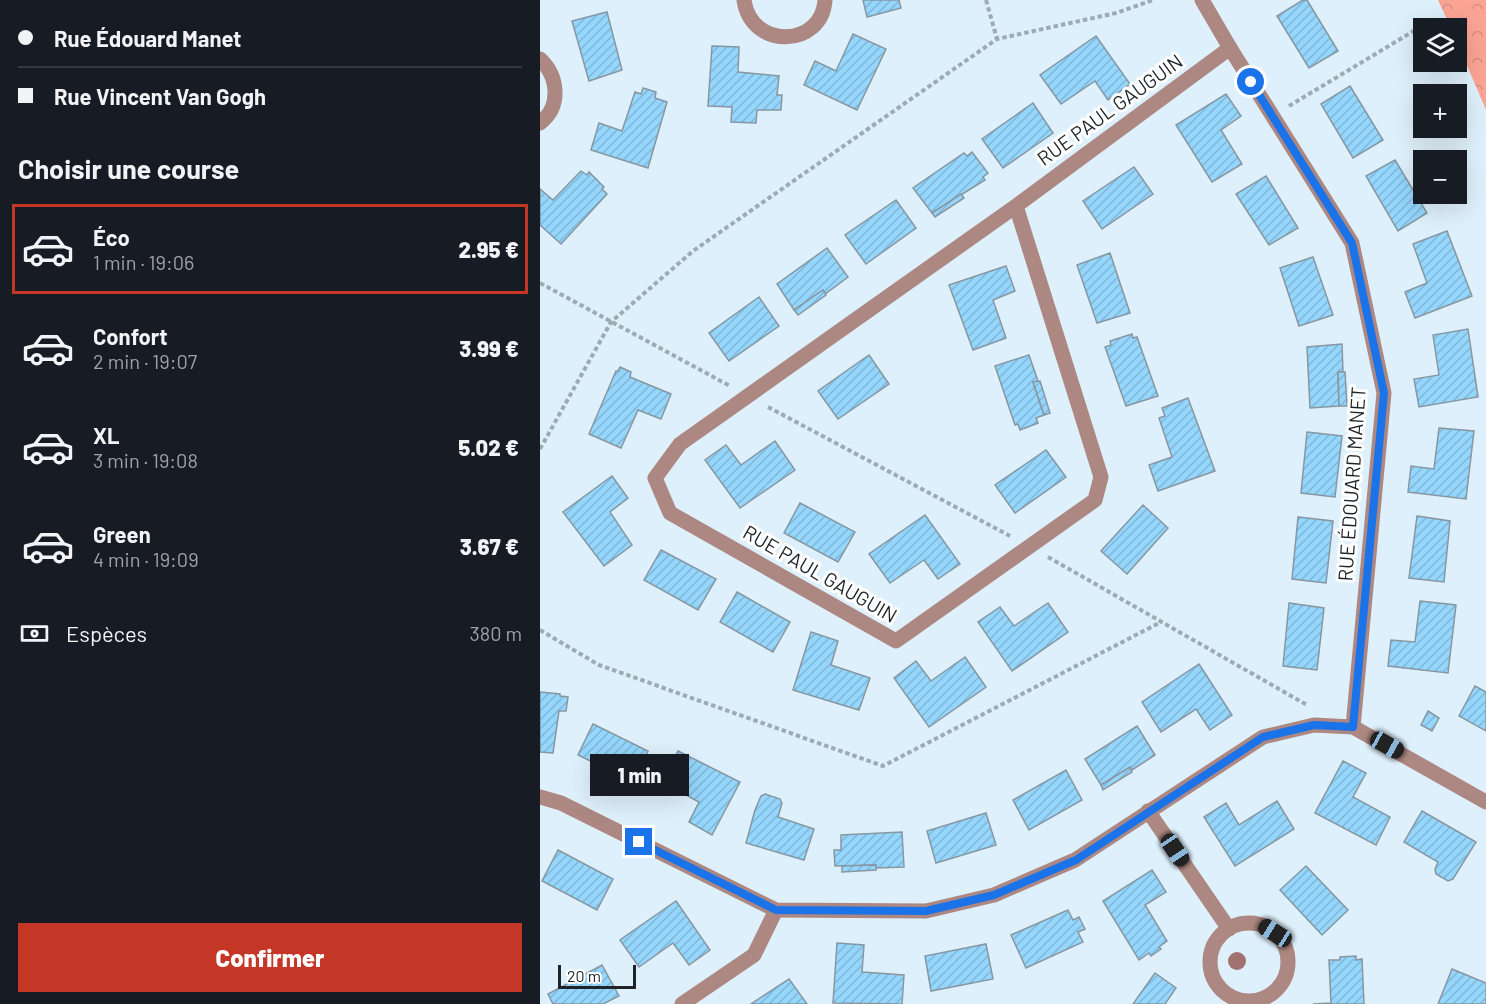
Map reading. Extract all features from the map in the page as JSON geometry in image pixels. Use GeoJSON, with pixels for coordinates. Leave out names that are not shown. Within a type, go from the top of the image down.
{"type":"FeatureCollection","features":[{"type":"Feature","properties":{"kind":"street"},"geometry":{"type":"LineString","coordinates":[[744,0],[745,9],[752,22],[761,31],[787,38],[812,27],[820,17],[825,0]]}},
{"type":"Feature","properties":{"kind":"street","name":"RUE ÉDOUARD MANET"},"geometry":{"type":"LineString","coordinates":[[1202,0],[1352,243],[1384,393],[1353,727]]}},
{"type":"Feature","properties":{"kind":"street","name":"RUE PAUL GAUGUIN"},"geometry":{"type":"LineString","coordinates":[[1016,206],[1101,477],[1095,500],[896,641],[670,513],[655,478],[680,444],[1016,206],[1230,48]]}},
{"type":"Feature","properties":{"kind":"street"},"geometry":{"type":"LineString","coordinates":[[540,59],[550,70],[555,82],[556,96],[552,109],[540,123]]}},
{"type":"Feature","properties":{"kind":"street"},"geometry":{"type":"LineString","coordinates":[[540,797],[561,803],[776,910],[926,911],[994,895],[1076,860],[1263,737],[1314,725],[1353,727],[1486,802]]}},
{"type":"Feature","properties":{"kind":"street"},"geometry":{"type":"LineString","coordinates":[[1148,811],[1229,928]]}},
{"type":"Feature","properties":{"kind":"street"},"geometry":{"type":"LineString","coordinates":[[682,1004],[754,955],[776,910]]}},
{"type":"Feature","properties":{"kind":"street"},"geometry":{"type":"LineString","coordinates":[[1246,924],[1264,926],[1283,942],[1288,966],[1285,978],[1269,996],[1243,1001],[1219,988],[1212,976],[1210,963],[1212,949],[1229,928],[1246,924]]}},
{"type":"Feature","properties":{"kind":"path"},"geometry":{"type":"LineString","coordinates":[[986,0],[997,39]]}},
{"type":"Feature","properties":{"kind":"path"},"geometry":{"type":"LineString","coordinates":[[540,449],[611,322],[693,251],[997,39],[1116,13],[1153,0]]}},
{"type":"Feature","properties":{"kind":"path"},"geometry":{"type":"LineString","coordinates":[[1272,116],[1413,31]]}},
{"type":"Feature","properties":{"kind":"path"},"geometry":{"type":"LineString","coordinates":[[540,283],[1030,547],[1302,701],[1311,709],[1314,725]]}},
{"type":"Feature","properties":{"kind":"path"},"geometry":{"type":"LineString","coordinates":[[540,630],[599,665],[883,766],[1161,621]]}},
{"type":"Feature","properties":{"kind":"green space"},"geometry":{"type":"Polygon","coordinates":[[[1438,0],[1486,0],[1486,110],[1467,65],[1467,18],[1446,18],[1438,0]]]}},
{"type":"Feature","properties":{"kind":"building"},"geometry":{"type":"Polygon","coordinates":[[[863,0],[899,0],[901,8],[867,17],[863,0]]]}},
{"type":"Feature","properties":{"kind":"building"},"geometry":{"type":"Polygon","coordinates":[[[1303,0],[1307,0],[1338,51],[1309,68],[1277,16],[1303,0]]]}},
{"type":"Feature","properties":{"kind":"building"},"geometry":{"type":"Polygon","coordinates":[[[607,12],[622,70],[589,81],[572,21],[607,12]]]}},
{"type":"Feature","properties":{"kind":"building"},"geometry":{"type":"Polygon","coordinates":[[[853,34],[886,49],[857,110],[804,85],[815,61],[836,71],[853,34]]]}},
{"type":"Feature","properties":{"kind":"building"},"geometry":{"type":"Polygon","coordinates":[[[1096,36],[1130,84],[1108,100],[1095,81],[1061,104],[1040,75],[1096,36]]]}},
{"type":"Feature","properties":{"kind":"building"},"geometry":{"type":"Polygon","coordinates":[[[712,46],[739,47],[738,72],[779,76],[777,95],[782,95],[781,110],[757,110],[756,123],[731,122],[732,107],[708,106],[712,46]]]}},
{"type":"Feature","properties":{"kind":"building"},"geometry":{"type":"Polygon","coordinates":[[[1350,86],[1383,140],[1353,158],[1321,104],[1350,86]]]}},
{"type":"Feature","properties":{"kind":"building"},"geometry":{"type":"Polygon","coordinates":[[[643,88],[656,92],[655,98],[667,102],[648,168],[591,150],[599,123],[622,131],[635,92],[641,94],[643,88]]]}},
{"type":"Feature","properties":{"kind":"building"},"geometry":{"type":"Polygon","coordinates":[[[1226,94],[1241,116],[1221,130],[1242,164],[1212,182],[1176,125],[1226,94]]]}},
{"type":"Feature","properties":{"kind":"building"},"geometry":{"type":"Polygon","coordinates":[[[1033,103],[1053,133],[1003,168],[982,139],[1033,103]]]}},
{"type":"Feature","properties":{"kind":"building"},"geometry":{"type":"Polygon","coordinates":[[[972,152],[988,173],[983,177],[985,180],[932,213],[913,188],[964,153],[967,156],[972,152]]]}},
{"type":"Feature","properties":{"kind":"building"},"geometry":{"type":"Polygon","coordinates":[[[1395,160],[1413,190],[1413,204],[1422,204],[1427,213],[1398,231],[1366,176],[1395,160]]]}},
{"type":"Feature","properties":{"kind":"building"},"geometry":{"type":"Polygon","coordinates":[[[1134,167],[1153,194],[1102,229],[1083,201],[1134,167]]]}},
{"type":"Feature","properties":{"kind":"building"},"geometry":{"type":"Polygon","coordinates":[[[581,171],[587,175],[589,172],[604,187],[602,189],[607,194],[561,244],[540,225],[540,189],[553,200],[581,171]]]}},
{"type":"Feature","properties":{"kind":"building"},"geometry":{"type":"Polygon","coordinates":[[[1266,176],[1298,228],[1269,245],[1236,194],[1266,176]]]}},
{"type":"Feature","properties":{"kind":"building"},"geometry":{"type":"Polygon","coordinates":[[[961,194],[964,198],[935,217],[932,213],[961,194]]]}},
{"type":"Feature","properties":{"kind":"building"},"geometry":{"type":"Polygon","coordinates":[[[896,200],[916,228],[866,264],[845,235],[896,200]]]}},
{"type":"Feature","properties":{"kind":"building"},"geometry":{"type":"Polygon","coordinates":[[[1447,231],[1472,296],[1415,318],[1405,292],[1427,283],[1413,244],[1447,231]]]}},
{"type":"Feature","properties":{"kind":"building"},"geometry":{"type":"Polygon","coordinates":[[[827,248],[848,277],[825,294],[823,290],[794,310],[777,284],[827,248]]]}},
{"type":"Feature","properties":{"kind":"building"},"geometry":{"type":"Polygon","coordinates":[[[1110,253],[1130,313],[1097,323],[1077,265],[1110,253]]]}},
{"type":"Feature","properties":{"kind":"building"},"geometry":{"type":"Polygon","coordinates":[[[1313,257],[1333,315],[1299,326],[1280,268],[1313,257]]]}},
{"type":"Feature","properties":{"kind":"building"},"geometry":{"type":"Polygon","coordinates":[[[1006,266],[1015,291],[993,300],[1006,338],[973,350],[949,285],[1006,266]]]}},
{"type":"Feature","properties":{"kind":"building"},"geometry":{"type":"Polygon","coordinates":[[[823,290],[826,295],[798,315],[794,310],[823,290]]]}},
{"type":"Feature","properties":{"kind":"building"},"geometry":{"type":"Polygon","coordinates":[[[759,297],[779,326],[729,361],[709,333],[759,297]]]}},
{"type":"Feature","properties":{"kind":"building"},"geometry":{"type":"Polygon","coordinates":[[[1468,329],[1478,397],[1419,407],[1414,379],[1439,375],[1433,335],[1468,329]]]}},
{"type":"Feature","properties":{"kind":"building"},"geometry":{"type":"Polygon","coordinates":[[[1132,334],[1133,338],[1137,337],[1158,396],[1126,406],[1105,347],[1111,345],[1110,341],[1132,334]]]}},
{"type":"Feature","properties":{"kind":"building"},"geometry":{"type":"Polygon","coordinates":[[[1342,344],[1343,372],[1338,372],[1339,406],[1310,408],[1307,347],[1342,344]]]}},
{"type":"Feature","properties":{"kind":"building"},"geometry":{"type":"Polygon","coordinates":[[[869,355],[889,384],[838,419],[818,391],[869,355]]]}},
{"type":"Feature","properties":{"kind":"building"},"geometry":{"type":"Polygon","coordinates":[[[1029,355],[1038,381],[1033,382],[1044,415],[1036,418],[1038,423],[1020,430],[1018,424],[1015,425],[995,366],[1029,355]]]}},
{"type":"Feature","properties":{"kind":"building"},"geometry":{"type":"Polygon","coordinates":[[[620,367],[631,372],[630,377],[671,394],[661,419],[638,410],[621,448],[589,434],[616,371],[620,367]]]}},
{"type":"Feature","properties":{"kind":"building"},"geometry":{"type":"Polygon","coordinates":[[[1338,372],[1345,372],[1347,406],[1339,406],[1338,372]]]}},
{"type":"Feature","properties":{"kind":"building"},"geometry":{"type":"Polygon","coordinates":[[[1040,381],[1050,413],[1044,415],[1033,382],[1040,381]]]}},
{"type":"Feature","properties":{"kind":"building"},"geometry":{"type":"Polygon","coordinates":[[[1188,398],[1215,471],[1158,491],[1149,465],[1172,457],[1159,418],[1165,416],[1162,408],[1188,398]]]}},
{"type":"Feature","properties":{"kind":"building"},"geometry":{"type":"Polygon","coordinates":[[[1439,428],[1474,431],[1466,499],[1408,492],[1411,466],[1434,469],[1439,428]]]}},
{"type":"Feature","properties":{"kind":"building"},"geometry":{"type":"Polygon","coordinates":[[[1307,432],[1342,436],[1335,497],[1301,493],[1307,432]]]}},
{"type":"Feature","properties":{"kind":"building"},"geometry":{"type":"Polygon","coordinates":[[[775,441],[795,470],[740,508],[705,460],[726,445],[741,465],[775,441]]]}},
{"type":"Feature","properties":{"kind":"building"},"geometry":{"type":"Polygon","coordinates":[[[1046,450],[1066,477],[1015,513],[995,485],[1046,450]]]}},
{"type":"Feature","properties":{"kind":"building"},"geometry":{"type":"Polygon","coordinates":[[[612,476],[628,498],[610,512],[632,545],[604,566],[563,512],[612,476]]]}},
{"type":"Feature","properties":{"kind":"building"},"geometry":{"type":"Polygon","coordinates":[[[800,503],[855,532],[838,562],[784,533],[800,503]]]}},
{"type":"Feature","properties":{"kind":"building"},"geometry":{"type":"Polygon","coordinates":[[[1143,505],[1168,528],[1127,574],[1101,551],[1143,505]]]}},
{"type":"Feature","properties":{"kind":"building"},"geometry":{"type":"Polygon","coordinates":[[[925,515],[960,564],[938,579],[924,560],[890,583],[869,554],[925,515]]]}},
{"type":"Feature","properties":{"kind":"building"},"geometry":{"type":"Polygon","coordinates":[[[1417,516],[1450,521],[1444,582],[1409,578],[1417,516]]]}},
{"type":"Feature","properties":{"kind":"building"},"geometry":{"type":"Polygon","coordinates":[[[1298,517],[1333,521],[1326,583],[1292,579],[1298,517]]]}},
{"type":"Feature","properties":{"kind":"building"},"geometry":{"type":"Polygon","coordinates":[[[661,550],[716,579],[698,610],[644,580],[661,550]]]}},
{"type":"Feature","properties":{"kind":"building"},"geometry":{"type":"Polygon","coordinates":[[[737,592],[790,622],[773,652],[720,622],[737,592]]]}},
{"type":"Feature","properties":{"kind":"building"},"geometry":{"type":"Polygon","coordinates":[[[1420,601],[1456,605],[1448,673],[1388,666],[1391,640],[1415,642],[1420,601]]]}},
{"type":"Feature","properties":{"kind":"building"},"geometry":{"type":"Polygon","coordinates":[[[1048,603],[1068,632],[1012,671],[978,622],[1000,607],[1014,626],[1048,603]]]}},
{"type":"Feature","properties":{"kind":"building"},"geometry":{"type":"Polygon","coordinates":[[[1289,603],[1324,608],[1317,670],[1283,666],[1289,603]]]}},
{"type":"Feature","properties":{"kind":"building"},"geometry":{"type":"Polygon","coordinates":[[[811,632],[838,641],[831,665],[870,678],[859,710],[793,690],[811,632]]]}},
{"type":"Feature","properties":{"kind":"building"},"geometry":{"type":"Polygon","coordinates":[[[965,657],[986,687],[929,727],[894,678],[916,661],[931,681],[965,657]]]}},
{"type":"Feature","properties":{"kind":"building"},"geometry":{"type":"Polygon","coordinates":[[[1199,664],[1232,715],[1210,730],[1196,709],[1161,732],[1142,702],[1199,664]]]}},
{"type":"Feature","properties":{"kind":"building"},"geometry":{"type":"Polygon","coordinates":[[[1475,686],[1486,692],[1486,731],[1459,716],[1475,686]]]}},
{"type":"Feature","properties":{"kind":"building"},"geometry":{"type":"Polygon","coordinates":[[[540,692],[568,697],[566,711],[559,711],[553,753],[540,752],[540,692]]]}},
{"type":"Feature","properties":{"kind":"building"},"geometry":{"type":"Polygon","coordinates":[[[1428,711],[1439,718],[1432,731],[1421,725],[1428,711]]]}},
{"type":"Feature","properties":{"kind":"building"},"geometry":{"type":"Polygon","coordinates":[[[593,724],[648,751],[633,782],[578,755],[593,724]]]}},
{"type":"Feature","properties":{"kind":"building"},"geometry":{"type":"Polygon","coordinates":[[[1137,726],[1155,755],[1132,770],[1130,767],[1101,785],[1085,759],[1137,726]]]}},
{"type":"Feature","properties":{"kind":"building"},"geometry":{"type":"Polygon","coordinates":[[[678,751],[740,782],[712,835],[689,822],[699,802],[662,782],[678,751]]]}},
{"type":"Feature","properties":{"kind":"building"},"geometry":{"type":"Polygon","coordinates":[[[1343,761],[1366,773],[1353,797],[1390,817],[1376,845],[1315,813],[1343,761]]]}},
{"type":"Feature","properties":{"kind":"building"},"geometry":{"type":"Polygon","coordinates":[[[1130,767],[1132,772],[1103,790],[1101,785],[1130,767]]]}},
{"type":"Feature","properties":{"kind":"building"},"geometry":{"type":"Polygon","coordinates":[[[1066,770],[1082,800],[1029,830],[1013,800],[1066,770]]]}},
{"type":"Feature","properties":{"kind":"building"},"geometry":{"type":"Polygon","coordinates":[[[765,794],[780,799],[782,803],[778,817],[814,829],[804,860],[746,843],[755,810],[761,796],[765,794]]]}},
{"type":"Feature","properties":{"kind":"building"},"geometry":{"type":"Polygon","coordinates":[[[1277,801],[1294,829],[1235,866],[1204,817],[1226,803],[1239,825],[1277,801]]]}},
{"type":"Feature","properties":{"kind":"building"},"geometry":{"type":"Polygon","coordinates":[[[1422,811],[1476,842],[1453,879],[1448,881],[1436,874],[1435,869],[1438,862],[1404,842],[1422,811]]]}},
{"type":"Feature","properties":{"kind":"building"},"geometry":{"type":"Polygon","coordinates":[[[986,813],[996,845],[936,863],[927,831],[986,813]]]}},
{"type":"Feature","properties":{"kind":"building"},"geometry":{"type":"Polygon","coordinates":[[[902,832],[904,867],[835,866],[834,850],[841,850],[841,835],[902,832]]]}},
{"type":"Feature","properties":{"kind":"building"},"geometry":{"type":"Polygon","coordinates":[[[558,850],[613,879],[597,910],[542,881],[558,850]]]}},
{"type":"Feature","properties":{"kind":"building"},"geometry":{"type":"Polygon","coordinates":[[[876,865],[876,870],[842,872],[842,866],[876,865]]]}},
{"type":"Feature","properties":{"kind":"building"},"geometry":{"type":"Polygon","coordinates":[[[1306,866],[1348,910],[1322,935],[1280,890],[1306,866]]]}},
{"type":"Feature","properties":{"kind":"building"},"geometry":{"type":"Polygon","coordinates":[[[1152,870],[1166,892],[1145,905],[1167,941],[1151,956],[1149,953],[1139,960],[1103,901],[1152,870]]]}},
{"type":"Feature","properties":{"kind":"building"},"geometry":{"type":"Polygon","coordinates":[[[676,901],[710,950],[689,965],[673,943],[639,967],[620,940],[676,901]]]}},
{"type":"Feature","properties":{"kind":"building"},"geometry":{"type":"Polygon","coordinates":[[[1068,910],[1073,920],[1079,917],[1085,929],[1078,932],[1083,942],[1026,968],[1011,935],[1068,910]]]}},
{"type":"Feature","properties":{"kind":"building"},"geometry":{"type":"Polygon","coordinates":[[[837,943],[864,945],[862,972],[904,975],[902,1004],[833,1003],[837,943]]]}},
{"type":"Feature","properties":{"kind":"building"},"geometry":{"type":"Polygon","coordinates":[[[986,944],[993,979],[931,991],[925,956],[986,944]]]}},
{"type":"Feature","properties":{"kind":"building"},"geometry":{"type":"Polygon","coordinates":[[[1356,956],[1356,960],[1362,959],[1364,1004],[1313,1004],[1331,1003],[1329,960],[1356,956]]]}},
{"type":"Feature","properties":{"kind":"building"},"geometry":{"type":"Polygon","coordinates":[[[602,965],[619,996],[603,1004],[553,1004],[548,994],[602,965]]]}},
{"type":"Feature","properties":{"kind":"building"},"geometry":{"type":"Polygon","coordinates":[[[1452,969],[1486,983],[1486,1004],[1438,1004],[1452,969]]]}},
{"type":"Feature","properties":{"kind":"building"},"geometry":{"type":"Polygon","coordinates":[[[1155,973],[1176,988],[1165,1004],[1133,1004],[1155,973]]]}},
{"type":"Feature","properties":{"kind":"building"},"geometry":{"type":"Polygon","coordinates":[[[789,979],[807,1004],[751,1004],[789,979]]]}},
{"type":"Feature","properties":{"kind":"route"},"geometry":{"type":"LineString","coordinates":[[639,842],[776,910],[926,911],[994,895],[1076,860],[1263,737],[1314,725],[1353,727],[1384,393],[1352,243],[1251,82]]}}]}
